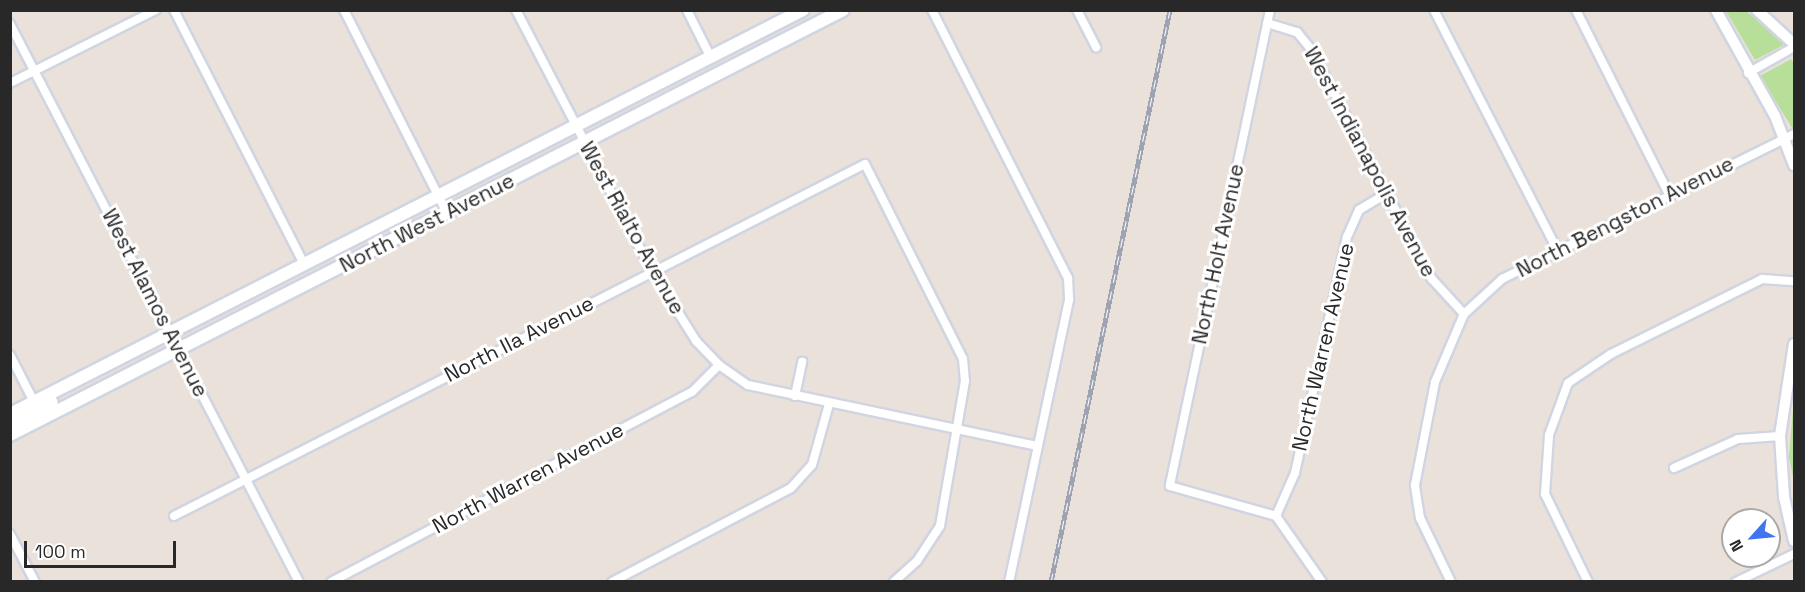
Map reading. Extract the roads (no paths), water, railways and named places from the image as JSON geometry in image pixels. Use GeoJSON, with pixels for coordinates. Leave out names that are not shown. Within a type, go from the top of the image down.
{"type":"FeatureCollection","features":[{"type":"Feature","properties":{"kind":"main road","name":"North West Avenue"},"geometry":{"type":"LineString","coordinates":[[10,414],[802,10]]}},
{"type":"Feature","properties":{"kind":"main road","name":"North West Avenue"},"geometry":{"type":"LineString","coordinates":[[10,435],[843,10]]}},
{"type":"Feature","properties":{"kind":"main road"},"geometry":{"type":"LineString","coordinates":[[10,424],[52,402],[66,385]]}},
{"type":"Feature","properties":{"kind":"street"},"geometry":{"type":"LineString","coordinates":[[10,83],[156,10]]}},
{"type":"Feature","properties":{"kind":"street"},"geometry":{"type":"LineString","coordinates":[[174,10],[304,264]]}},
{"type":"Feature","properties":{"kind":"street"},"geometry":{"type":"LineString","coordinates":[[344,10],[447,213]]}},
{"type":"Feature","properties":{"kind":"street","name":"West Rialto Avenue"},"geometry":{"type":"LineString","coordinates":[[516,10],[652,271],[696,340],[719,365],[748,385],[829,404],[1037,446]]}},
{"type":"Feature","properties":{"kind":"street"},"geometry":{"type":"LineString","coordinates":[[687,10],[711,58]]}},
{"type":"Feature","properties":{"kind":"street"},"geometry":{"type":"LineString","coordinates":[[932,10],[1068,278],[1069,300],[1009,582]]}},
{"type":"Feature","properties":{"kind":"street"},"geometry":{"type":"LineString","coordinates":[[1077,10],[1096,47]]}},
{"type":"Feature","properties":{"kind":"street"},"geometry":{"type":"LineString","coordinates":[[1267,22],[1270,10]]}},
{"type":"Feature","properties":{"kind":"street"},"geometry":{"type":"LineString","coordinates":[[1434,10],[1558,251]]}},
{"type":"Feature","properties":{"kind":"street"},"geometry":{"type":"LineString","coordinates":[[1576,10],[1669,194]]}},
{"type":"Feature","properties":{"kind":"street"},"geometry":{"type":"LineString","coordinates":[[1716,10],[1748,73],[1790,135],[1794,165]]}},
{"type":"Feature","properties":{"kind":"street"},"geometry":{"type":"LineString","coordinates":[[1748,73],[1794,46],[1756,10]]}},
{"type":"Feature","properties":{"kind":"street","name":"West Indianapolis Avenue"},"geometry":{"type":"LineString","coordinates":[[1267,22],[1292,29],[1307,42],[1439,289],[1464,314]]}},
{"type":"Feature","properties":{"kind":"street","name":"North Holt Avenue"},"geometry":{"type":"LineString","coordinates":[[1267,22],[1170,486],[1276,516]]}},
{"type":"Feature","properties":{"kind":"street","name":"West Alamos Avenue"},"geometry":{"type":"LineString","coordinates":[[10,24],[299,582]]}},
{"type":"Feature","properties":{"kind":"street","name":"North Bengston Avenue"},"geometry":{"type":"LineString","coordinates":[[1464,314],[1502,279],[1790,135]]}},
{"type":"Feature","properties":{"kind":"street","name":"North Ila Avenue"},"geometry":{"type":"LineString","coordinates":[[174,516],[865,164],[957,338],[964,381],[955,428]]}},
{"type":"Feature","properties":{"kind":"street","name":"North Warren Avenue"},"geometry":{"type":"LineString","coordinates":[[1276,516],[1294,473],[1347,237],[1359,210],[1387,193]]}},
{"type":"Feature","properties":{"kind":"street"},"geometry":{"type":"LineString","coordinates":[[1588,582],[1545,494],[1549,435],[1568,382],[1611,354],[1762,279],[1794,281]]}},
{"type":"Feature","properties":{"kind":"street"},"geometry":{"type":"LineString","coordinates":[[1451,582],[1425,529],[1415,485],[1435,382],[1464,314]]}},
{"type":"Feature","properties":{"kind":"street"},"geometry":{"type":"LineString","coordinates":[[1794,344],[1780,436],[1784,497],[1794,541]]}},
{"type":"Feature","properties":{"kind":"street"},"geometry":{"type":"LineString","coordinates":[[10,355],[34,402]]}},
{"type":"Feature","properties":{"kind":"street"},"geometry":{"type":"LineString","coordinates":[[795,396],[802,362]]}},
{"type":"Feature","properties":{"kind":"street","name":"North Warren Avenue"},"geometry":{"type":"LineString","coordinates":[[330,582],[692,392],[719,365]]}},
{"type":"Feature","properties":{"kind":"street"},"geometry":{"type":"LineString","coordinates":[[612,582],[791,488],[812,465],[829,404]]}},
{"type":"Feature","properties":{"kind":"street"},"geometry":{"type":"LineString","coordinates":[[894,582],[917,561],[940,526],[955,428]]}},
{"type":"Feature","properties":{"kind":"street"},"geometry":{"type":"LineString","coordinates":[[1674,468],[1738,439],[1780,436]]}},
{"type":"Feature","properties":{"kind":"street"},"geometry":{"type":"LineString","coordinates":[[1276,516],[1322,582]]}},
{"type":"Feature","properties":{"kind":"street"},"geometry":{"type":"LineString","coordinates":[[10,534],[35,582]]}},
{"type":"Feature","properties":{"kind":"street"},"geometry":{"type":"LineString","coordinates":[[1736,582],[1794,554]]}},
{"type":"Feature","properties":{"kind":"railway"},"geometry":{"type":"LineString","coordinates":[[1051,582],[1170,10]]}}]}
